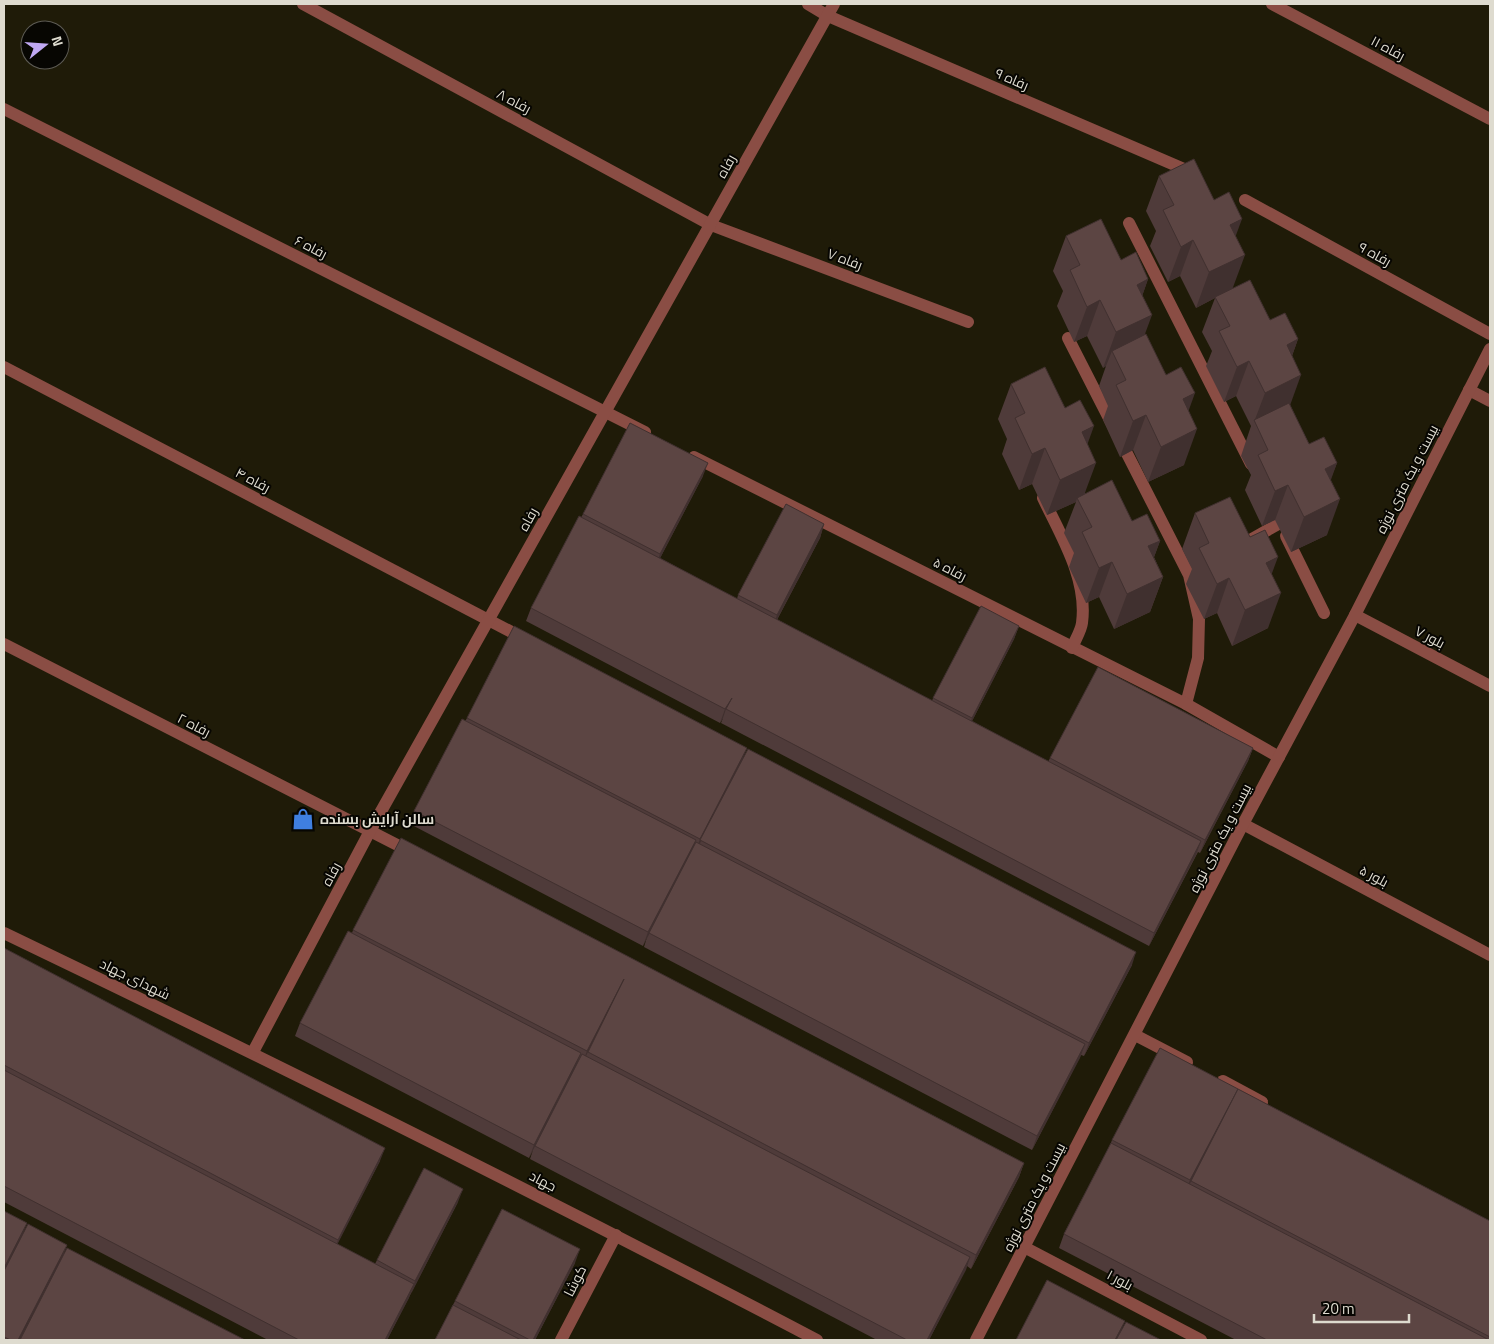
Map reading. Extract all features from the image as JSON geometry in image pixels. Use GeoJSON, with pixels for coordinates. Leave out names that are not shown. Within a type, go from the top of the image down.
{"type":"FeatureCollection","features":[{"type":"Feature","properties":{"kind":"street","name":"رفاه ۸"},"geometry":{"type":"LineString","coordinates":[[302,4],[711,225]]}},
{"type":"Feature","properties":{"kind":"street","name":"رفاه ۹"},"geometry":{"type":"LineString","coordinates":[[808,4],[828,16],[1184,169]]}},
{"type":"Feature","properties":{"kind":"street","name":"رفاه"},"geometry":{"type":"LineString","coordinates":[[253,1052],[370,831],[834,4]]}},
{"type":"Feature","properties":{"kind":"street","name":"رفاه ۱۱"},"geometry":{"type":"LineString","coordinates":[[1272,4],[1490,120]]}},
{"type":"Feature","properties":{"kind":"street","name":"رفاه ۶"},"geometry":{"type":"LineString","coordinates":[[4,109],[605,412]]}},
{"type":"Feature","properties":{"kind":"street","name":"رفاه ۹"},"geometry":{"type":"LineString","coordinates":[[1245,200],[1490,334]]}},
{"type":"Feature","properties":{"kind":"street"},"geometry":{"type":"LineString","coordinates":[[1129,223],[1258,479]]}},
{"type":"Feature","properties":{"kind":"street","name":"رفاه ۷"},"geometry":{"type":"LineString","coordinates":[[711,225],[968,322]]}},
{"type":"Feature","properties":{"kind":"street"},"geometry":{"type":"LineString","coordinates":[[1068,338],[1193,572],[1199,618],[1198,658],[1186,704]]}},
{"type":"Feature","properties":{"kind":"street","name":"بیست و یک متری نوژه"},"geometry":{"type":"LineString","coordinates":[[976,1340],[1279,756],[1355,615],[1490,349]]}},
{"type":"Feature","properties":{"kind":"street","name":"رفاه ۴"},"geometry":{"type":"LineString","coordinates":[[4,368],[533,643]]}},
{"type":"Feature","properties":{"kind":"street"},"geometry":{"type":"LineString","coordinates":[[1469,390],[1490,401]]}},
{"type":"Feature","properties":{"kind":"street"},"geometry":{"type":"LineString","coordinates":[[605,412],[658,439]]}},
{"type":"Feature","properties":{"kind":"street","name":"رفاه ۵"},"geometry":{"type":"LineString","coordinates":[[684,452],[1186,704],[1279,756]]}},
{"type":"Feature","properties":{"kind":"street"},"geometry":{"type":"LineString","coordinates":[[1039,489],[1068,550],[1082,591],[1082,624],[1072,648]]}},
{"type":"Feature","properties":{"kind":"street"},"geometry":{"type":"LineString","coordinates":[[1239,547],[1278,519],[1324,613]]}},
{"type":"Feature","properties":{"kind":"street","name":"بلور ۷"},"geometry":{"type":"LineString","coordinates":[[1355,615],[1490,686]]}},
{"type":"Feature","properties":{"kind":"street","name":"رفاه ۲"},"geometry":{"type":"LineString","coordinates":[[4,644],[423,858]]}},
{"type":"Feature","properties":{"kind":"street","name":"بلور ۵"},"geometry":{"type":"LineString","coordinates":[[1244,824],[1490,955]]}},
{"type":"Feature","properties":{"kind":"street","name":"شهدای جهاد"},"geometry":{"type":"LineString","coordinates":[[4,933],[253,1052]]}},
{"type":"Feature","properties":{"kind":"street"},"geometry":{"type":"LineString","coordinates":[[1135,1035],[1195,1067]]}},
{"type":"Feature","properties":{"kind":"street","name":"جهاد"},"geometry":{"type":"LineString","coordinates":[[253,1052],[616,1235],[817,1340]]}},
{"type":"Feature","properties":{"kind":"street"},"geometry":{"type":"LineString","coordinates":[[1213,1076],[1274,1108]]}},
{"type":"Feature","properties":{"kind":"street","name":"کوشا"},"geometry":{"type":"LineString","coordinates":[[561,1340],[616,1235]]}},
{"type":"Feature","properties":{"kind":"street","name":"بلور ۱"},"geometry":{"type":"LineString","coordinates":[[1024,1247],[1201,1340]]}},
{"type":"Feature","properties":{"kind":"building"},"geometry":{"type":"Polygon","coordinates":[[[1194,159],[1214,200],[1229,192],[1242,219],[1230,225],[1245,255],[1209,272],[1193,240],[1181,247],[1163,210],[1174,205],[1159,176],[1194,159]]]}},
{"type":"Feature","properties":{"kind":"building"},"geometry":{"type":"Polygon","coordinates":[[[1101,219],[1121,260],[1136,252],[1148,279],[1137,285],[1152,315],[1116,332],[1100,300],[1087,307],[1070,270],[1080,265],[1066,236],[1101,219]]]}},
{"type":"Feature","properties":{"kind":"building"},"geometry":{"type":"Polygon","coordinates":[[[1250,280],[1270,320],[1285,313],[1298,339],[1287,345],[1301,375],[1265,393],[1249,361],[1237,367],[1219,331],[1230,326],[1215,297],[1250,280]]]}},
{"type":"Feature","properties":{"kind":"building"},"geometry":{"type":"Polygon","coordinates":[[[1146,334],[1166,375],[1181,367],[1195,393],[1183,399],[1197,429],[1161,447],[1146,415],[1133,421],[1116,385],[1126,380],[1112,351],[1146,334]]]}},
{"type":"Feature","properties":{"kind":"building"},"geometry":{"type":"Polygon","coordinates":[[[1045,367],[1065,408],[1080,400],[1094,426],[1082,432],[1096,463],[1060,480],[1045,448],[1032,454],[1015,418],[1025,413],[1011,384],[1045,367]]]}},
{"type":"Feature","properties":{"kind":"building"},"geometry":{"type":"Polygon","coordinates":[[[1289,403],[1309,444],[1324,437],[1337,463],[1325,469],[1340,499],[1304,517],[1288,485],[1275,491],[1258,455],[1268,450],[1254,420],[1289,403]]]}},
{"type":"Feature","properties":{"kind":"building"},"geometry":{"type":"Polygon","coordinates":[[[630,423],[708,463],[660,554],[583,514],[630,423]]]}},
{"type":"Feature","properties":{"kind":"building"},"geometry":{"type":"Polygon","coordinates":[[[1112,480],[1132,521],[1147,514],[1160,541],[1148,546],[1163,577],[1127,594],[1112,562],[1099,568],[1082,532],[1092,527],[1077,498],[1112,480]]]}},
{"type":"Feature","properties":{"kind":"building"},"geometry":{"type":"Polygon","coordinates":[[[1230,497],[1250,537],[1265,530],[1278,557],[1266,563],[1281,593],[1245,610],[1229,578],[1217,584],[1199,548],[1209,543],[1195,513],[1230,497]]]}},
{"type":"Feature","properties":{"kind":"building"},"geometry":{"type":"Polygon","coordinates":[[[786,504],[824,524],[777,615],[738,595],[786,504]]]}},
{"type":"Feature","properties":{"kind":"building"},"geometry":{"type":"Polygon","coordinates":[[[579,516],[1201,841],[1154,933],[726,709],[732,698],[725,709],[531,608],[579,516]]]}},
{"type":"Feature","properties":{"kind":"building"},"geometry":{"type":"Polygon","coordinates":[[[981,606],[1019,626],[972,718],[933,698],[981,606]]]}},
{"type":"Feature","properties":{"kind":"building"},"geometry":{"type":"Polygon","coordinates":[[[514,626],[747,748],[700,839],[467,718],[514,626]]]}},
{"type":"Feature","properties":{"kind":"building"},"geometry":{"type":"Polygon","coordinates":[[[1098,667],[1253,748],[1205,840],[1050,758],[1098,667]]]}},
{"type":"Feature","properties":{"kind":"building"},"geometry":{"type":"Polygon","coordinates":[[[462,719],[696,840],[648,932],[414,811],[462,719]]]}},
{"type":"Feature","properties":{"kind":"building"},"geometry":{"type":"Polygon","coordinates":[[[748,749],[1136,952],[1089,1043],[700,840],[748,749]]]}},
{"type":"Feature","properties":{"kind":"building"},"geometry":{"type":"Polygon","coordinates":[[[401,838],[1024,1163],[976,1255],[588,1052],[624,979],[587,1051],[353,930],[401,838]]]}},
{"type":"Feature","properties":{"kind":"building"},"geometry":{"type":"Polygon","coordinates":[[[696,842],[1085,1044],[1037,1136],[649,933],[696,842]]]}},
{"type":"Feature","properties":{"kind":"building"},"geometry":{"type":"Polygon","coordinates":[[[348,931],[581,1053],[534,1145],[300,1023],[348,931]]]}},
{"type":"Feature","properties":{"kind":"building"},"geometry":{"type":"Polygon","coordinates":[[[4,948],[385,1148],[338,1240],[4,1065],[4,948]]]}},
{"type":"Feature","properties":{"kind":"building"},"geometry":{"type":"Polygon","coordinates":[[[1160,1048],[1238,1089],[1190,1180],[1112,1140],[1160,1048]]]}},
{"type":"Feature","properties":{"kind":"building"},"geometry":{"type":"Polygon","coordinates":[[[582,1054],[970,1257],[927,1340],[907,1340],[535,1146],[582,1054]]]}},
{"type":"Feature","properties":{"kind":"building"},"geometry":{"type":"Polygon","coordinates":[[[4,1070],[414,1284],[385,1340],[299,1340],[4,1186],[4,1070]]]}},
{"type":"Feature","properties":{"kind":"building"},"geometry":{"type":"Polygon","coordinates":[[[1238,1089],[1490,1221],[1490,1337],[1191,1181],[1238,1089]]]}},
{"type":"Feature","properties":{"kind":"building"},"geometry":{"type":"Polygon","coordinates":[[[1111,1143],[1489,1340],[1267,1340],[1064,1234],[1111,1143]]]}},
{"type":"Feature","properties":{"kind":"building"},"geometry":{"type":"Polygon","coordinates":[[[424,1168],[463,1189],[415,1281],[377,1260],[424,1168]]]}},
{"type":"Feature","properties":{"kind":"building"},"geometry":{"type":"Polygon","coordinates":[[[502,1209],[580,1249],[533,1340],[455,1301],[502,1209]]]}},
{"type":"Feature","properties":{"kind":"building"},"geometry":{"type":"Polygon","coordinates":[[[4,1211],[27,1223],[4,1268],[4,1211]]]}},
{"type":"Feature","properties":{"kind":"building"},"geometry":{"type":"Polygon","coordinates":[[[28,1224],[67,1245],[18,1340],[11,1340],[4,1337],[4,1271],[28,1224]]]}},
{"type":"Feature","properties":{"kind":"building"},"geometry":{"type":"Polygon","coordinates":[[[67,1248],[245,1340],[20,1340],[67,1248]]]}},
{"type":"Feature","properties":{"kind":"building"},"geometry":{"type":"Polygon","coordinates":[[[1047,1280],[1125,1321],[1115,1340],[1016,1340],[1047,1280]]]}},
{"type":"Feature","properties":{"kind":"building"},"geometry":{"type":"Polygon","coordinates":[[[453,1305],[521,1340],[435,1340],[453,1305]]]}},
{"type":"Feature","properties":{"kind":"building"},"geometry":{"type":"Polygon","coordinates":[[[1126,1322],[1161,1340],[1116,1340],[1126,1322]]]}},
{"type":"Feature","properties":{"kind":"place","name":"سالن آرایش بسنده"},"geometry":{"type":"Point","coordinates":[303,819]}}]}
